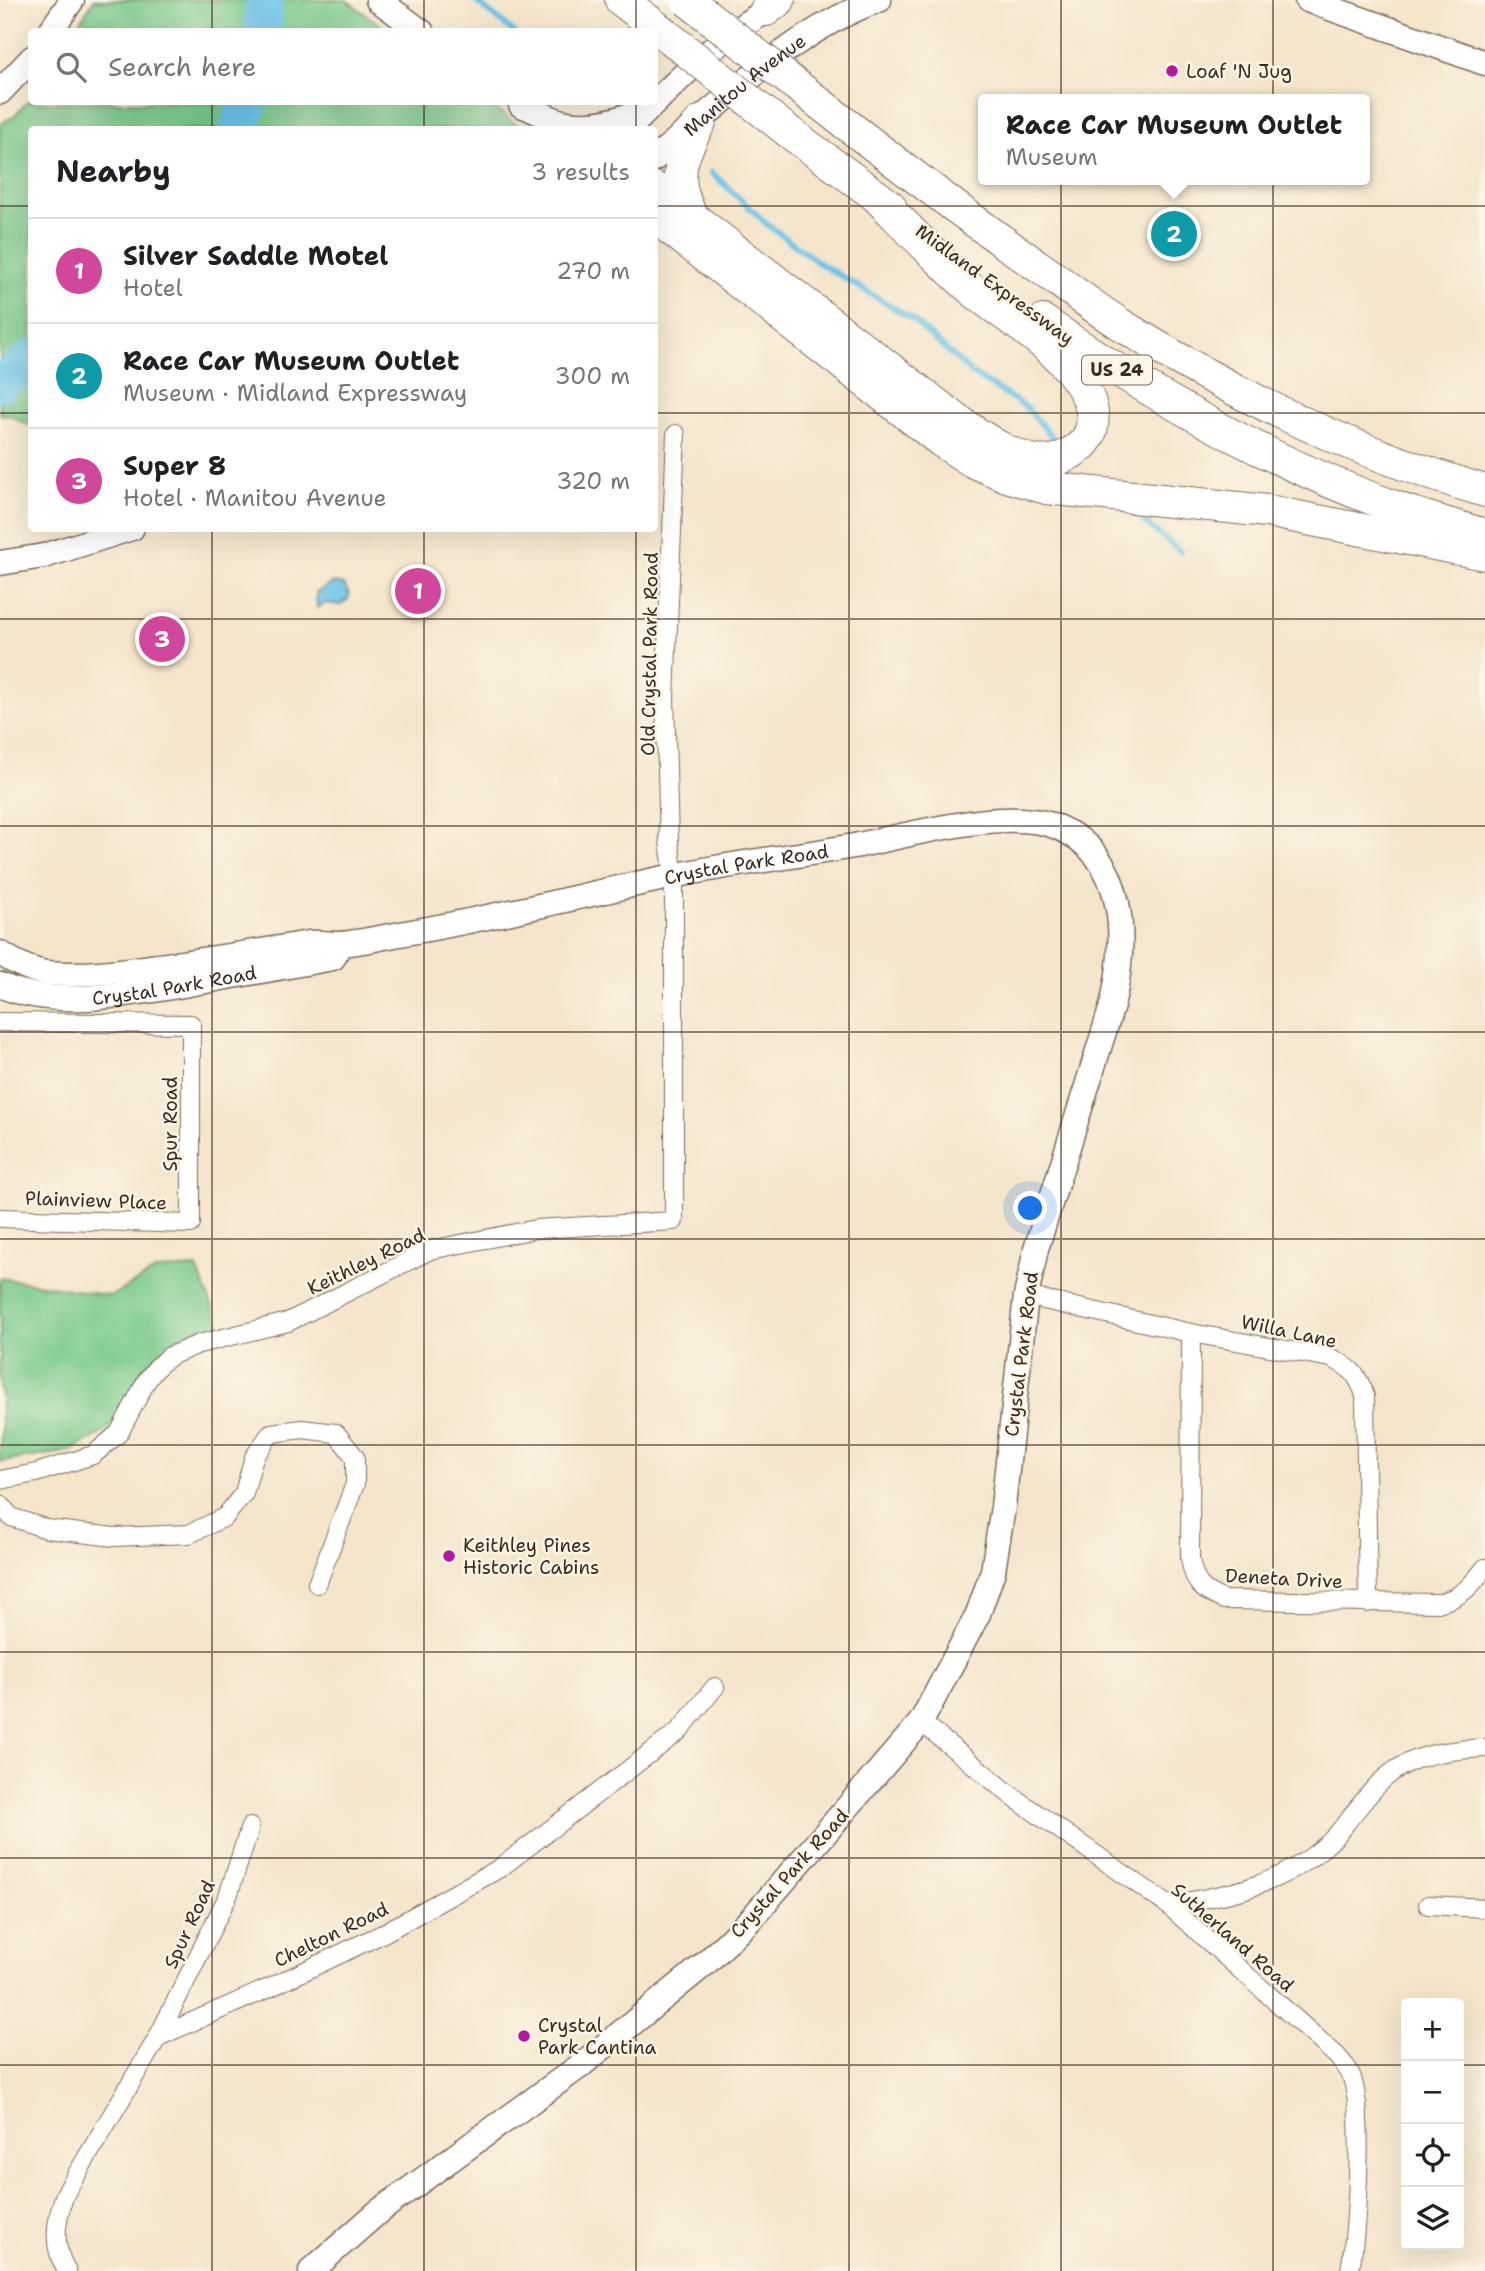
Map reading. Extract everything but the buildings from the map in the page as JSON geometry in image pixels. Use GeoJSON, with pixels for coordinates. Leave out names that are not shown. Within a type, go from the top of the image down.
{"type":"FeatureCollection","features":[{"type":"Feature","properties":{"kind":"highway","name":"Midland Expressway"},"geometry":{"type":"LineString","coordinates":[[621,0],[657,28]]}},
{"type":"Feature","properties":{"kind":"highway","name":"Midland Expressway"},"geometry":{"type":"LineString","coordinates":[[687,0],[1008,246],[1121,325],[1272,410],[1364,451],[1485,491]]}},
{"type":"Feature","properties":{"kind":"highway","name":"Midland Expressway"},"geometry":{"type":"LineString","coordinates":[[658,28],[789,132],[1004,294],[1074,342],[1188,412],[1349,490],[1485,535]]}},
{"type":"Feature","properties":{"kind":"highway"},"geometry":{"type":"LineString","coordinates":[[690,213],[682,198],[680,168],[686,148],[700,121]]}},
{"type":"Feature","properties":{"kind":"highway"},"geometry":{"type":"LineString","coordinates":[[658,191],[985,439],[1009,452],[1039,462],[1054,462],[1076,451],[1090,433],[1093,415],[1086,392],[1076,377],[1061,359],[969,287],[875,195]]}},
{"type":"Feature","properties":{"kind":"highway"},"geometry":{"type":"LineString","coordinates":[[658,219],[941,442],[1007,476],[1046,488],[1267,512],[1485,554]]}},
{"type":"Feature","properties":{"kind":"highway"},"geometry":{"type":"LineString","coordinates":[[658,228],[693,244]]}},
{"type":"Feature","properties":{"kind":"street"},"geometry":{"type":"LineString","coordinates":[[53,28],[72,0]]}},
{"type":"Feature","properties":{"kind":"street"},"geometry":{"type":"LineString","coordinates":[[378,0],[416,28]]}},
{"type":"Feature","properties":{"kind":"street","name":"Manitou Avenue"},"geometry":{"type":"LineString","coordinates":[[658,156],[800,38],[834,19],[879,0]]}},
{"type":"Feature","properties":{"kind":"street"},"geometry":{"type":"LineString","coordinates":[[1307,0],[1485,63]]}},
{"type":"Feature","properties":{"kind":"street"},"geometry":{"type":"LineString","coordinates":[[658,100],[714,47],[778,3]]}},
{"type":"Feature","properties":{"kind":"street"},"geometry":{"type":"LineString","coordinates":[[0,92],[28,62]]}},
{"type":"Feature","properties":{"kind":"street"},"geometry":{"type":"LineString","coordinates":[[521,105],[539,126]]}},
{"type":"Feature","properties":{"kind":"street"},"geometry":{"type":"LineString","coordinates":[[522,105],[551,126]]}},
{"type":"Feature","properties":{"kind":"street"},"geometry":{"type":"LineString","coordinates":[[524,105],[563,122],[585,124],[610,120],[653,105]]}},
{"type":"Feature","properties":{"kind":"street"},"geometry":{"type":"LineString","coordinates":[[631,126],[653,105]]}},
{"type":"Feature","properties":{"kind":"street","name":"Old Crystal Park Road"},"geometry":{"type":"LineString","coordinates":[[674,876],[668,842],[665,697],[676,434]]}},
{"type":"Feature","properties":{"kind":"street"},"geometry":{"type":"LineString","coordinates":[[0,563],[44,556],[119,532]]}},
{"type":"Feature","properties":{"kind":"street","name":"Crystal Park Road"},"geometry":{"type":"LineString","coordinates":[[0,954],[28,968],[46,972],[107,972],[200,961],[315,942],[340,944],[473,921],[674,876],[971,824],[1007,821],[1032,821],[1054,825],[1075,835],[1104,864],[1115,889],[1119,916],[1118,980],[1036,1249],[1026,1296],[1003,1507],[993,1571],[978,1614],[921,1722],[752,1918],[706,1963],[579,2066],[378,2212],[311,2271]]}},
{"type":"Feature","properties":{"kind":"street","name":"Keithley Road"},"geometry":{"type":"LineString","coordinates":[[0,1480],[36,1474],[93,1455],[119,1433],[147,1380],[170,1356],[199,1344],[288,1322],[430,1250],[536,1228],[674,1221],[674,876]]}},
{"type":"Feature","properties":{"kind":"street","name":"Crystal Park Road"},"geometry":{"type":"LineString","coordinates":[[0,985],[50,997],[136,993],[333,958],[340,944]]}},
{"type":"Feature","properties":{"kind":"street","name":"Spur Road"},"geometry":{"type":"LineString","coordinates":[[0,1023],[191,1024],[191,1224]]}},
{"type":"Feature","properties":{"kind":"street","name":"Plainview Place"},"geometry":{"type":"LineString","coordinates":[[0,1218],[191,1224]]}},
{"type":"Feature","properties":{"kind":"street","name":"Willa Lane"},"geometry":{"type":"LineString","coordinates":[[1026,1296],[1191,1333],[1331,1358],[1346,1364],[1356,1373],[1365,1396],[1368,1603]]}},
{"type":"Feature","properties":{"kind":"street","name":"Deneta Drive"},"geometry":{"type":"LineString","coordinates":[[1191,1333],[1190,1558],[1192,1574],[1208,1594],[1224,1600],[1438,1603],[1466,1592],[1485,1568]]}},
{"type":"Feature","properties":{"kind":"street"},"geometry":{"type":"LineString","coordinates":[[0,1503],[11,1517],[47,1530],[114,1537],[189,1534],[225,1517],[244,1493],[254,1457],[271,1433],[302,1429],[336,1433],[355,1457],[355,1484],[317,1584]]}},
{"type":"Feature","properties":{"kind":"street","name":"Chelton Road"},"geometry":{"type":"LineString","coordinates":[[158,2037],[382,1934],[500,1868],[679,1731],[715,1687]]}},
{"type":"Feature","properties":{"kind":"street","name":"Sutherland Road"},"geometry":{"type":"LineString","coordinates":[[921,1722],[1013,1797],[1168,1905],[1337,2056],[1349,2073],[1355,2091],[1355,2240],[1350,2271]]}},
{"type":"Feature","properties":{"kind":"street"},"geometry":{"type":"LineString","coordinates":[[1168,1905],[1241,1892],[1266,1881],[1302,1863],[1325,1847],[1385,1778],[1400,1768],[1420,1758],[1447,1750],[1485,1748]]}},
{"type":"Feature","properties":{"kind":"street","name":"Spur Road"},"geometry":{"type":"LineString","coordinates":[[158,2037],[228,1896],[250,1827]]}},
{"type":"Feature","properties":{"kind":"street"},"geometry":{"type":"LineString","coordinates":[[1428,1905],[1485,1908]]}},
{"type":"Feature","properties":{"kind":"street"},"geometry":{"type":"LineString","coordinates":[[67,2271],[57,2247],[56,2231],[65,2194],[158,2037]]}},
{"type":"Feature","properties":{"kind":"green space"},"geometry":{"type":"Polygon","coordinates":[[[94,0],[346,0],[385,28],[76,28],[94,0]]]}},
{"type":"Feature","properties":{"kind":"green space"},"geometry":{"type":"Polygon","coordinates":[[[28,101],[28,105],[490,105],[519,126],[28,126],[28,424],[10,415],[0,414],[0,124],[14,116],[28,101]]]}},
{"type":"Feature","properties":{"kind":"green space"},"geometry":{"type":"Polygon","coordinates":[[[197,1268],[220,1325],[177,1339],[148,1368],[106,1431],[70,1451],[0,1462],[0,1278],[111,1296],[157,1270],[197,1268]]]}},
{"type":"Feature","properties":{"kind":"water"},"geometry":{"type":"Polygon","coordinates":[[[333,583],[344,585],[349,594],[348,599],[341,605],[326,603],[317,608],[316,593],[333,583]]]}},
{"type":"Feature","properties":{"kind":"waterway"},"geometry":{"type":"LineString","coordinates":[[263,28],[264,0]]}},
{"type":"Feature","properties":{"kind":"waterway"},"geometry":{"type":"LineString","coordinates":[[474,0],[509,28]]}},
{"type":"Feature","properties":{"kind":"waterway"},"geometry":{"type":"LineString","coordinates":[[240,126],[248,105]]}},
{"type":"Feature","properties":{"kind":"waterway"},"geometry":{"type":"LineString","coordinates":[[711,172],[768,225],[819,263],[911,318],[973,374],[1026,407],[1053,438]]}},
{"type":"Feature","properties":{"kind":"waterway"},"geometry":{"type":"LineString","coordinates":[[0,383],[28,361]]}},
{"type":"Feature","properties":{"kind":"waterway"},"geometry":{"type":"LineString","coordinates":[[1144,522],[1180,551]]}},
{"type":"Feature","properties":{"kind":"place","name":"Loaf 'N Jug"},"geometry":{"type":"Point","coordinates":[1172,71]}},
{"type":"Feature","properties":{"kind":"place","name":"Race Car Museum Outlet"},"geometry":{"type":"Point","coordinates":[1174,234]}},
{"type":"Feature","properties":{"kind":"place","name":"Silver Saddle Motel"},"geometry":{"type":"Point","coordinates":[418,591]}},
{"type":"Feature","properties":{"kind":"place","name":"Super 8"},"geometry":{"type":"Point","coordinates":[162,639]}},
{"type":"Feature","properties":{"kind":"place","name":"Keithley Pines Historic Cabins"},"geometry":{"type":"Point","coordinates":[449,1556]}},
{"type":"Feature","properties":{"kind":"place","name":"Crystal Park Cantina"},"geometry":{"type":"Point","coordinates":[524,2036]}}]}
